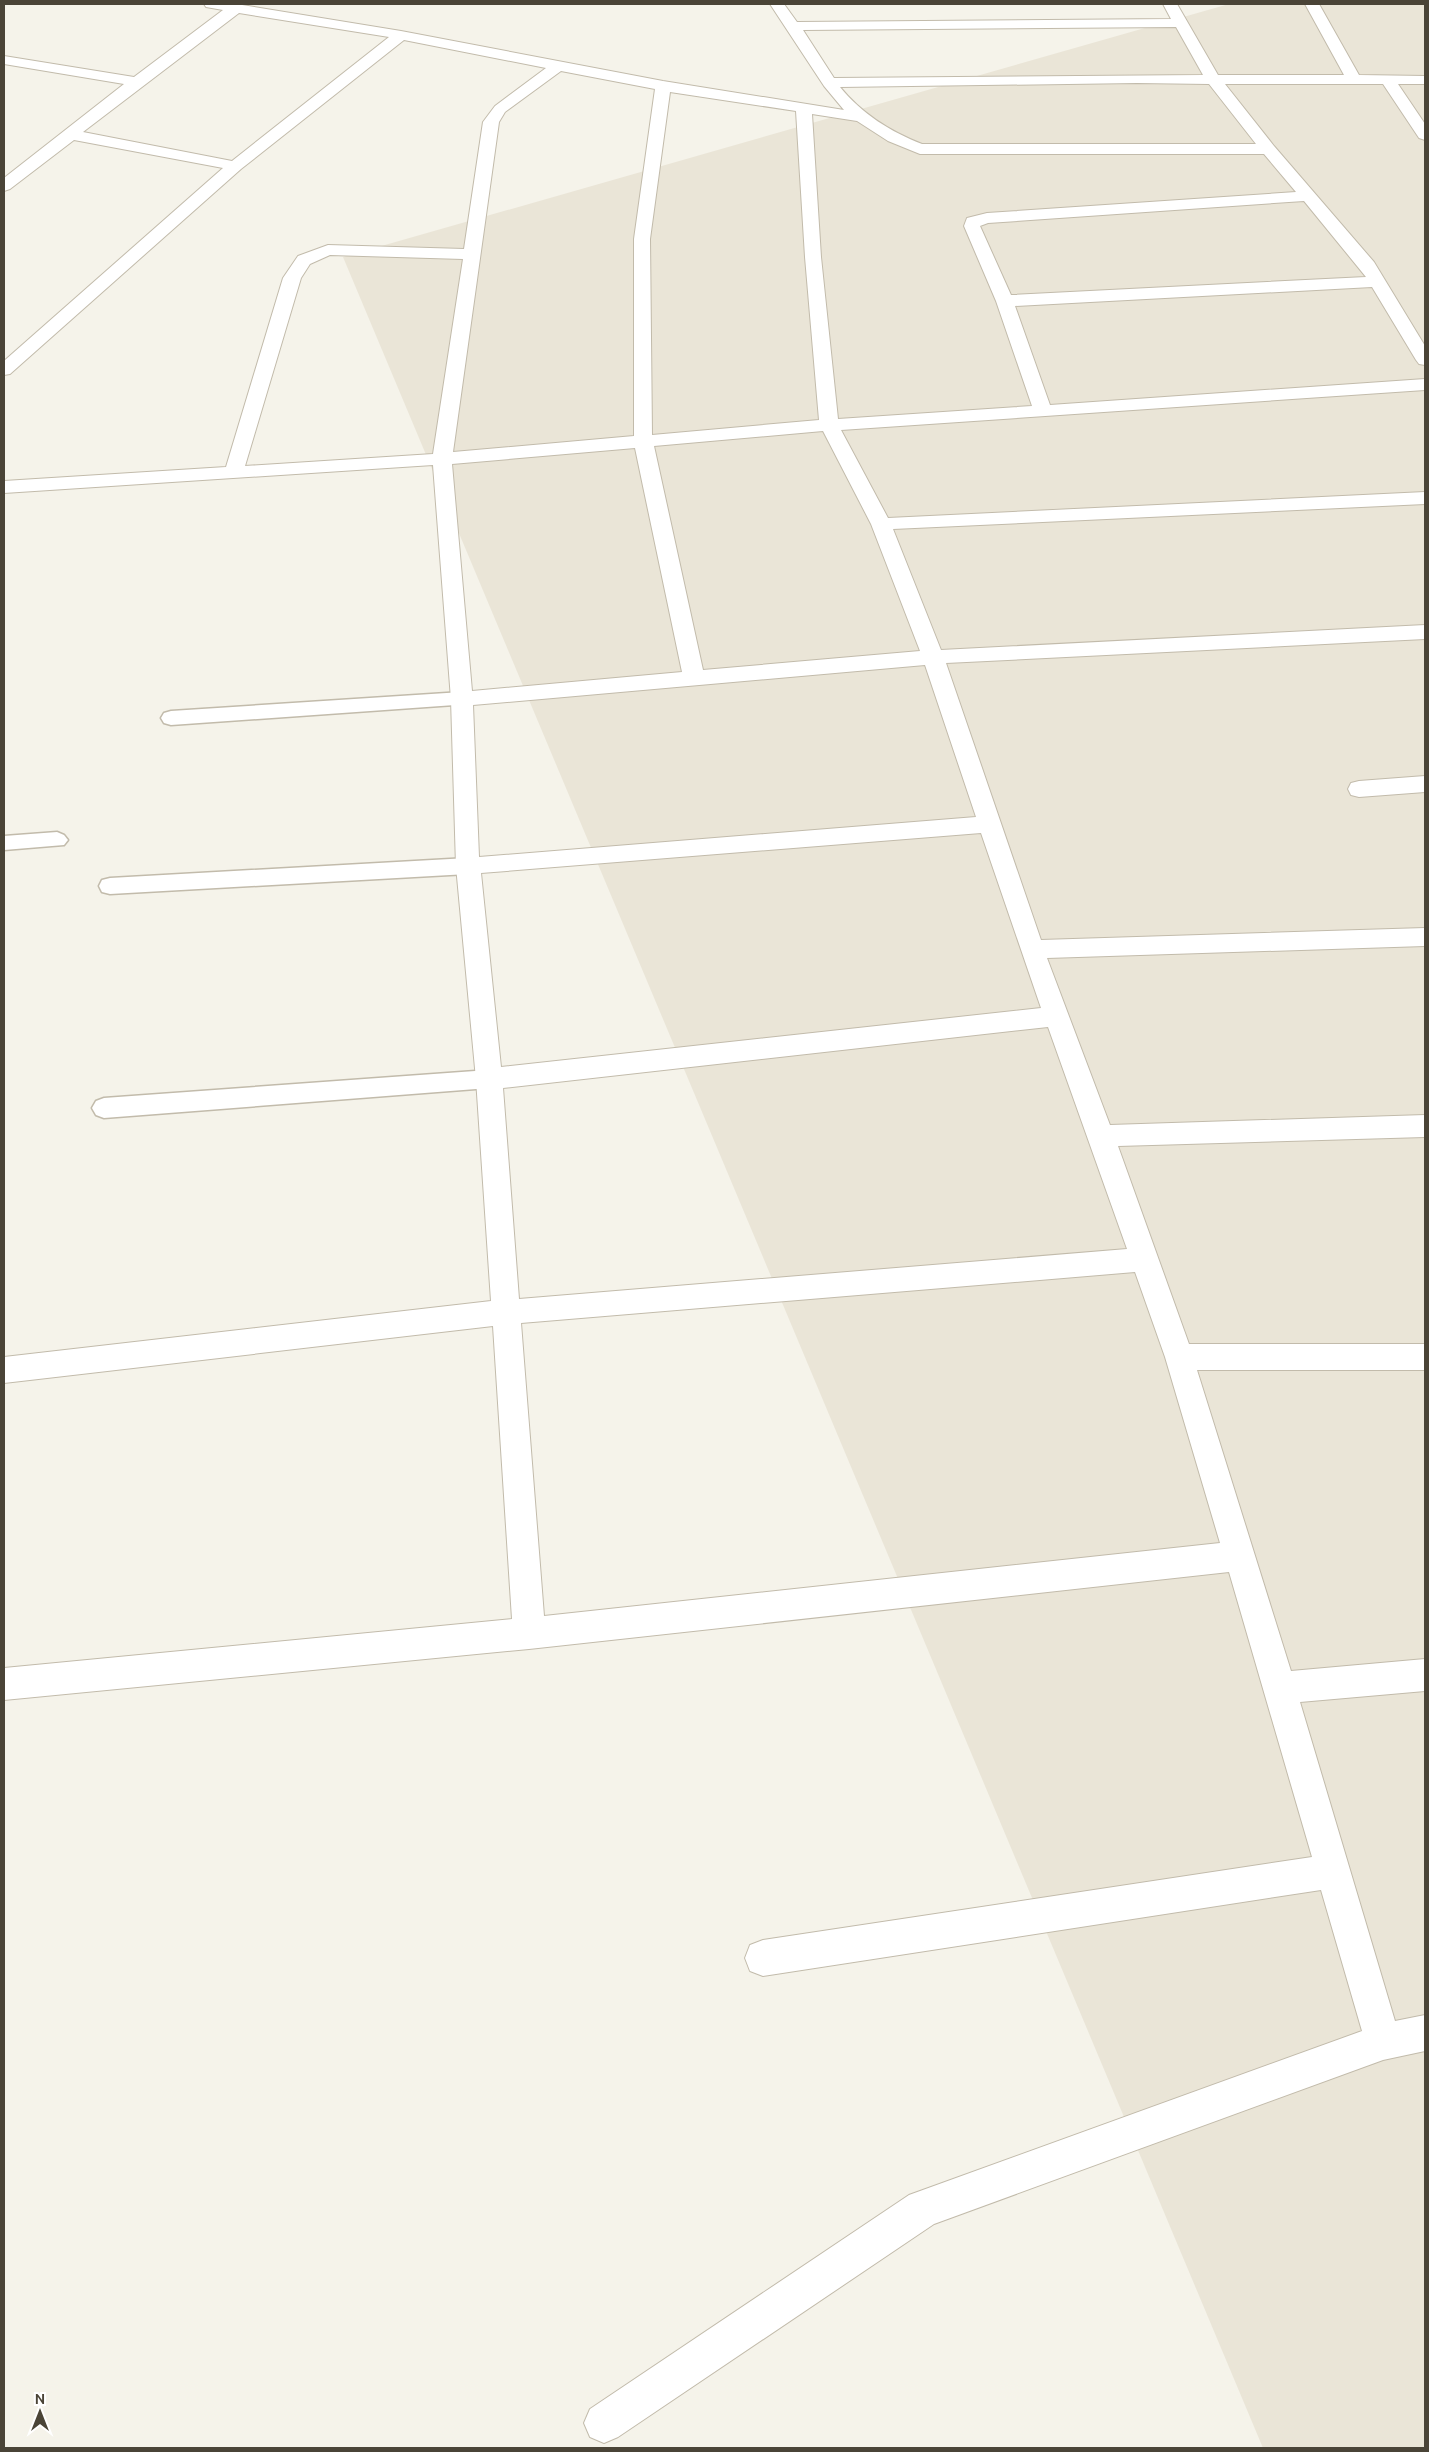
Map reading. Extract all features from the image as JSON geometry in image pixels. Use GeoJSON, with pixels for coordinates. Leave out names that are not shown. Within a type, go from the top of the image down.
{"type":"FeatureCollection","features":[{"type":"Feature","properties":{"kind":"street"},"geometry":{"type":"LineString","coordinates":[[211,4],[401,35],[664,86],[804,110],[860,117]]}},
{"type":"Feature","properties":{"kind":"street"},"geometry":{"type":"LineString","coordinates":[[777,4],[795,26],[829,83],[860,117],[907,144],[920,149],[1268,149]]}},
{"type":"Feature","properties":{"kind":"street"},"geometry":{"type":"LineString","coordinates":[[1170,4],[1214,80],[1268,149],[1368,266],[1425,360]]}},
{"type":"Feature","properties":{"kind":"street"},"geometry":{"type":"LineString","coordinates":[[1312,4],[1354,79]]}},
{"type":"Feature","properties":{"kind":"street"},"geometry":{"type":"LineString","coordinates":[[4,186],[73,135],[137,82],[236,8]]}},
{"type":"Feature","properties":{"kind":"street"},"geometry":{"type":"LineString","coordinates":[[795,26],[1180,23]]}},
{"type":"Feature","properties":{"kind":"street"},"geometry":{"type":"LineString","coordinates":[[4,370],[235,166],[401,35]]}},
{"type":"Feature","properties":{"kind":"street"},"geometry":{"type":"LineString","coordinates":[[4,60],[137,82]]}},
{"type":"Feature","properties":{"kind":"street"},"geometry":{"type":"LineString","coordinates":[[529,1633],[488,1079],[468,866],[462,699],[442,459],[491,122],[500,110],[558,66]]}},
{"type":"Feature","properties":{"kind":"street"},"geometry":{"type":"LineString","coordinates":[[1388,80],[1425,135]]}},
{"type":"Feature","properties":{"kind":"street"},"geometry":{"type":"LineString","coordinates":[[829,83],[1425,80]]}},
{"type":"Feature","properties":{"kind":"street"},"geometry":{"type":"LineString","coordinates":[[664,86],[650,172],[642,238],[643,441],[694,680]]}},
{"type":"Feature","properties":{"kind":"street"},"geometry":{"type":"LineString","coordinates":[[804,110],[813,257],[829,424],[881,524],[933,657],[1032,949],[1101,1136],[1179,1357],[1240,1556],[1383,2042]]}},
{"type":"Feature","properties":{"kind":"street"},"geometry":{"type":"LineString","coordinates":[[73,135],[235,166]]}},
{"type":"Feature","properties":{"kind":"street"},"geometry":{"type":"LineString","coordinates":[[1042,410],[1005,300],[972,226],[977,220],[1309,196]]}},
{"type":"Feature","properties":{"kind":"street"},"geometry":{"type":"LineString","coordinates":[[234,472],[292,278],[304,260],[328,250],[473,254]]}},
{"type":"Feature","properties":{"kind":"street"},"geometry":{"type":"LineString","coordinates":[[1005,300],[1377,282]]}},
{"type":"Feature","properties":{"kind":"street"},"geometry":{"type":"LineString","coordinates":[[4,487],[442,459],[829,424],[1425,385]]}},
{"type":"Feature","properties":{"kind":"street"},"geometry":{"type":"LineString","coordinates":[[881,524],[1425,498]]}},
{"type":"Feature","properties":{"kind":"street"},"geometry":{"type":"LineString","coordinates":[[462,699],[694,680],[933,657],[1425,632]]}},
{"type":"Feature","properties":{"kind":"street"},"geometry":{"type":"LineString","coordinates":[[1359,789],[1425,784]]}},
{"type":"Feature","properties":{"kind":"street"},"geometry":{"type":"LineString","coordinates":[[468,866],[990,824]]}},
{"type":"Feature","properties":{"kind":"street"},"geometry":{"type":"LineString","coordinates":[[1032,949],[1425,937]]}},
{"type":"Feature","properties":{"kind":"street"},"geometry":{"type":"LineString","coordinates":[[488,1079],[1057,1016]]}},
{"type":"Feature","properties":{"kind":"street"},"geometry":{"type":"LineString","coordinates":[[1101,1136],[1425,1126]]}},
{"type":"Feature","properties":{"kind":"street"},"geometry":{"type":"LineString","coordinates":[[4,1370],[505,1312],[1144,1259]]}},
{"type":"Feature","properties":{"kind":"street"},"geometry":{"type":"LineString","coordinates":[[1179,1357],[1425,1357]]}},
{"type":"Feature","properties":{"kind":"street"},"geometry":{"type":"LineString","coordinates":[[4,1684],[529,1633],[1240,1556]]}},
{"type":"Feature","properties":{"kind":"street"},"geometry":{"type":"LineString","coordinates":[[1279,1688],[1425,1675]]}},
{"type":"Feature","properties":{"kind":"street"},"geometry":{"type":"LineString","coordinates":[[762,1958],[1333,1871]]}},
{"type":"Feature","properties":{"kind":"street"},"geometry":{"type":"LineString","coordinates":[[604,2423],[923,2209],[1383,2042],[1425,2033]]}},
{"type":"Feature","properties":{"kind":"lane"},"geometry":{"type":"LineString","coordinates":[[170,718],[462,699]]}},
{"type":"Feature","properties":{"kind":"lane"},"geometry":{"type":"LineString","coordinates":[[4,843],[57,840]]}},
{"type":"Feature","properties":{"kind":"lane"},"geometry":{"type":"LineString","coordinates":[[110,886],[468,866]]}},
{"type":"Feature","properties":{"kind":"lane"},"geometry":{"type":"LineString","coordinates":[[104,1108],[488,1079]]}},
{"type":"Feature","properties":{"kind":"shaded area"},"geometry":{"type":"Polygon","coordinates":[[[1229,4],[1425,4],[1425,2448],[1263,2448],[343,257],[1229,4]]]}}]}
